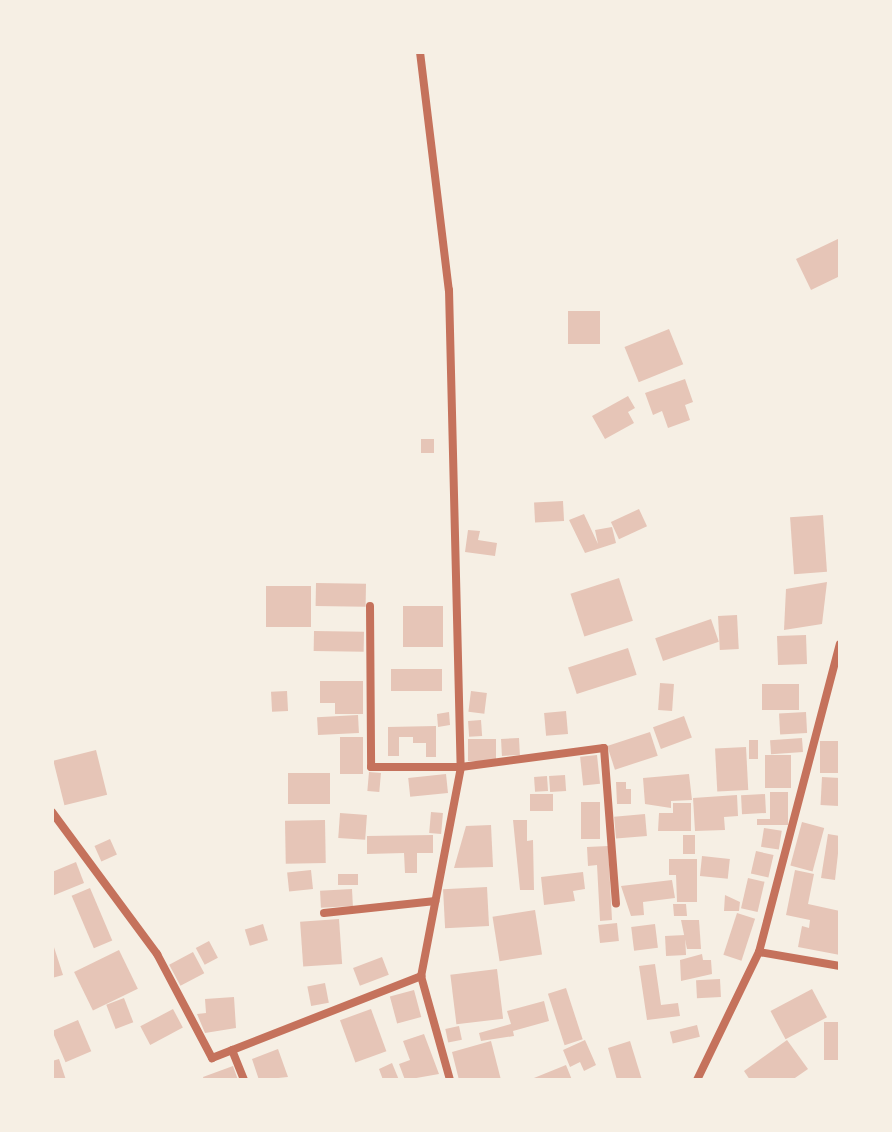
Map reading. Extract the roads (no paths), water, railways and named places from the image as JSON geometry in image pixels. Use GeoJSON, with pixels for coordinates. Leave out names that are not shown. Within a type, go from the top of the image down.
{"type":"FeatureCollection","features":[{"type":"Feature","properties":{"kind":"street"},"geometry":{"type":"LineString","coordinates":[[420,52],[449,290],[461,767],[421,976],[450,1080]]}},
{"type":"Feature","properties":{"kind":"street"},"geometry":{"type":"LineString","coordinates":[[370,606],[371,767],[461,767],[604,748],[616,904]]}},
{"type":"Feature","properties":{"kind":"street"},"geometry":{"type":"LineString","coordinates":[[697,1080],[759,952],[840,644]]}},
{"type":"Feature","properties":{"kind":"street"},"geometry":{"type":"LineString","coordinates":[[52,812],[157,954],[212,1058],[421,976]]}},
{"type":"Feature","properties":{"kind":"street"},"geometry":{"type":"LineString","coordinates":[[324,913],[435,901]]}},
{"type":"Feature","properties":{"kind":"street"},"geometry":{"type":"LineString","coordinates":[[759,952],[840,966]]}},
{"type":"Feature","properties":{"kind":"street"},"geometry":{"type":"LineString","coordinates":[[232,1050],[244,1080]]}}]}
